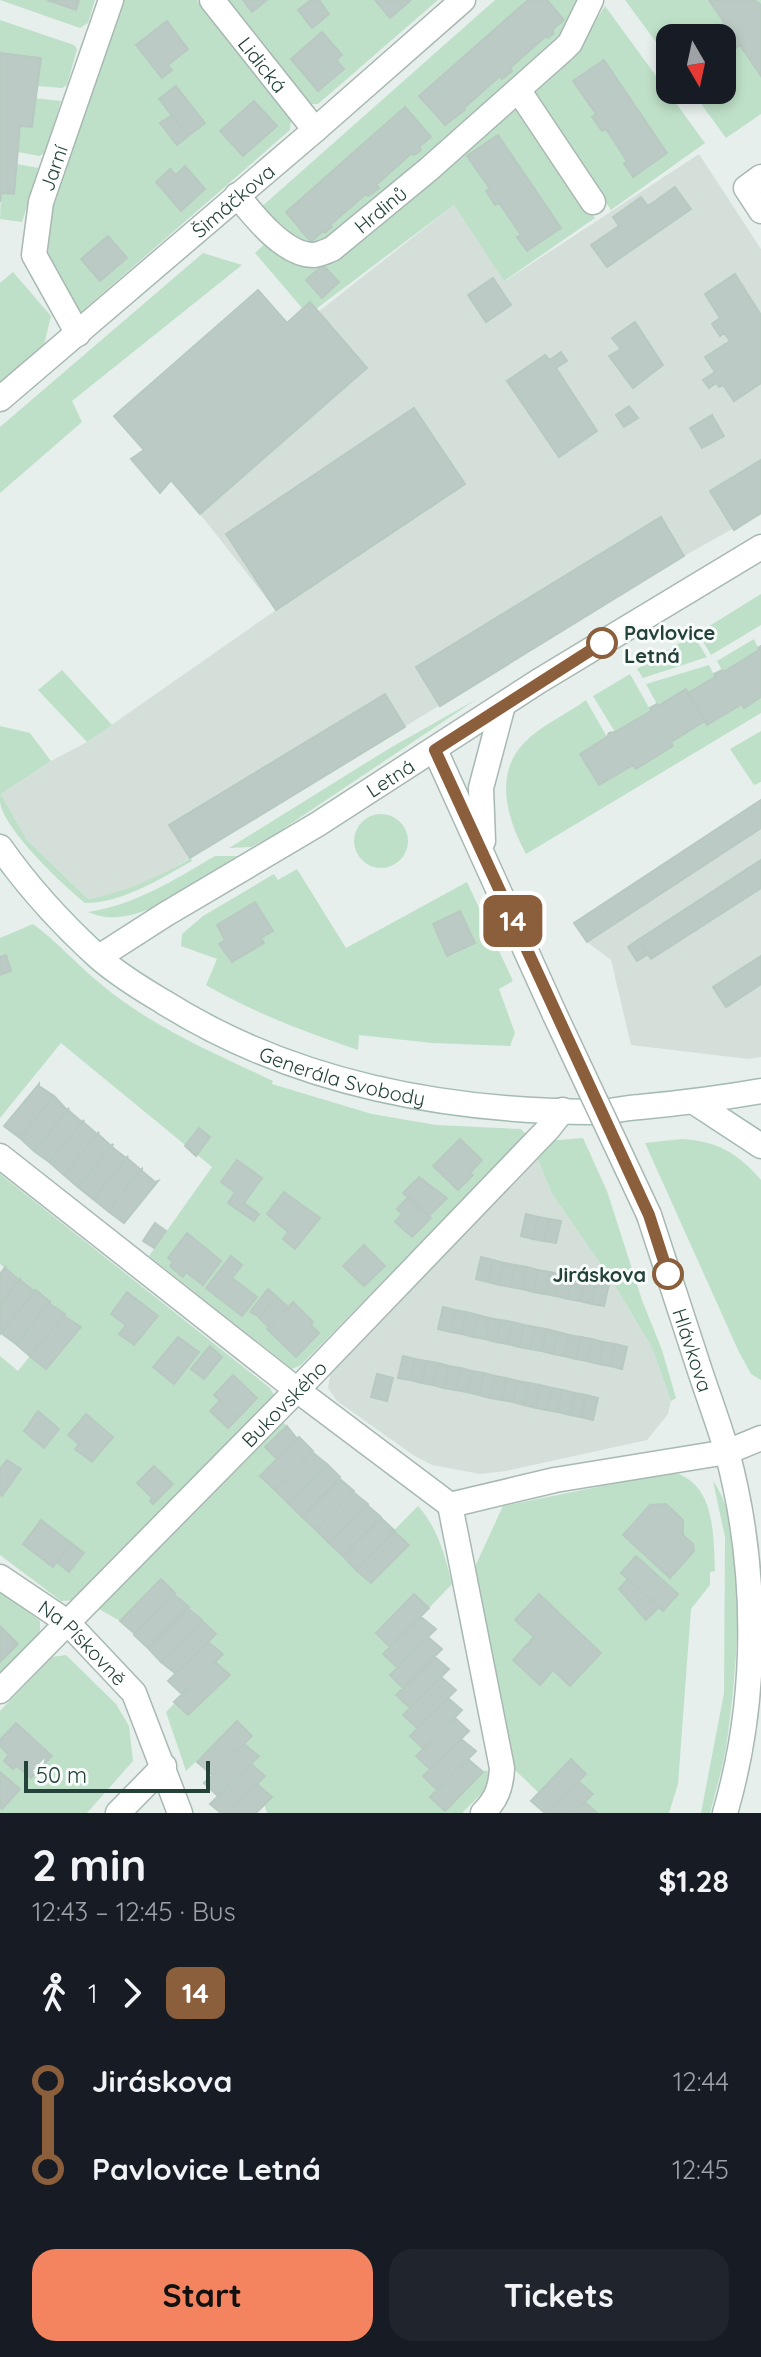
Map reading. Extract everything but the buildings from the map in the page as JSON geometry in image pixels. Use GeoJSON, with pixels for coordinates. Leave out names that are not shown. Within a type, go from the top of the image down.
{"type":"FeatureCollection","features":[{"type":"Feature","properties":{"kind":"street","name":"Jarní"},"geometry":{"type":"LineString","coordinates":[[78,334],[34,255],[41,202],[111,0]]}},
{"type":"Feature","properties":{"kind":"street","name":"Lidická"},"geometry":{"type":"LineString","coordinates":[[212,0],[315,130]]}},
{"type":"Feature","properties":{"kind":"street","name":"Šimáčkova"},"geometry":{"type":"LineString","coordinates":[[0,399],[463,0]]}},
{"type":"Feature","properties":{"kind":"street","name":"Hrdinů"},"geometry":{"type":"LineString","coordinates":[[237,195],[255,218],[283,244],[313,255],[332,249],[429,169],[570,43],[591,0]]}},
{"type":"Feature","properties":{"kind":"street"},"geometry":{"type":"LineString","coordinates":[[519,91],[593,202]]}},
{"type":"Feature","properties":{"kind":"street"},"geometry":{"type":"LineString","coordinates":[[753,182],[761,211]]}},
{"type":"Feature","properties":{"kind":"street","name":"Letná"},"geometry":{"type":"LineString","coordinates":[[99,957],[761,547]]}},
{"type":"Feature","properties":{"kind":"street","name":"Hlávkova"},"geometry":{"type":"LineString","coordinates":[[484,855],[481,788],[503,705]]}},
{"type":"Feature","properties":{"kind":"street","name":"Hlávkova"},"geometry":{"type":"LineString","coordinates":[[435,750],[649,1215],[727,1452],[748,1570],[749,1642],[744,1718],[735,1778],[725,1813]]}},
{"type":"Feature","properties":{"kind":"street","name":"Generála Svobody"},"geometry":{"type":"LineString","coordinates":[[0,847],[26,884],[99,957],[198,1024],[281,1062],[358,1085],[445,1102],[594,1112],[694,1102],[761,1091]]}},
{"type":"Feature","properties":{"kind":"street"},"geometry":{"type":"LineString","coordinates":[[694,1102],[761,1146]]}},
{"type":"Feature","properties":{"kind":"street","name":"Bukovského"},"geometry":{"type":"LineString","coordinates":[[0,1691],[297,1390],[563,1110]]}},
{"type":"Feature","properties":{"kind":"street"},"geometry":{"type":"LineString","coordinates":[[0,1156],[297,1390],[450,1505],[502,1768],[501,1788],[483,1813]]}},
{"type":"Feature","properties":{"kind":"street"},"geometry":{"type":"LineString","coordinates":[[450,1505],[555,1480],[727,1452],[761,1438]]}},
{"type":"Feature","properties":{"kind":"street","name":"Na Pískovně"},"geometry":{"type":"LineString","coordinates":[[0,1577],[67,1622],[134,1693],[180,1813]]}},
{"type":"Feature","properties":{"kind":"street"},"geometry":{"type":"LineString","coordinates":[[118,1813],[164,1766]]}},
{"type":"Feature","properties":{"kind":"shaded area"},"geometry":{"type":"Polygon","coordinates":[[[699,154],[761,249],[761,513],[684,556],[154,879],[88,899],[27,840],[1,794],[87,742],[276,610],[200,514],[367,368],[318,312],[454,205],[505,281],[699,154]]]}},
{"type":"Feature","properties":{"kind":"shaded area"},"geometry":{"type":"Polygon","coordinates":[[[761,800],[761,1057],[748,1059],[631,1045],[611,960],[587,942],[574,923],[761,800]]]}},
{"type":"Feature","properties":{"kind":"shaded area"},"geometry":{"type":"Polygon","coordinates":[[[536,1155],[552,1194],[611,1279],[652,1348],[671,1401],[668,1414],[647,1440],[506,1471],[480,1474],[432,1465],[337,1401],[328,1388],[331,1370],[536,1155]]]}},
{"type":"Feature","properties":{"kind":"green space"},"geometry":{"type":"Polygon","coordinates":[[[0,0],[95,0],[88,23],[80,28],[0,0]]]}},
{"type":"Feature","properties":{"kind":"green space"},"geometry":{"type":"Polygon","coordinates":[[[119,0],[197,0],[291,118],[290,130],[80,313],[68,301],[46,257],[45,221],[119,0]]]}},
{"type":"Feature","properties":{"kind":"green space"},"geometry":{"type":"Polygon","coordinates":[[[225,0],[438,0],[318,104],[308,104],[225,0]]]}},
{"type":"Feature","properties":{"kind":"green space"},"geometry":{"type":"Polygon","coordinates":[[[495,0],[577,0],[566,34],[332,243],[305,247],[259,209],[495,0]]]}},
{"type":"Feature","properties":{"kind":"green space"},"geometry":{"type":"Polygon","coordinates":[[[625,0],[761,0],[761,114],[726,138],[701,104],[736,104],[736,24],[656,24],[656,42],[625,0]]]}},
{"type":"Feature","properties":{"kind":"green space"},"geometry":{"type":"Polygon","coordinates":[[[605,6],[656,76],[656,104],[677,104],[705,143],[611,210],[533,95],[577,50],[605,6]]]}},
{"type":"Feature","properties":{"kind":"green space"},"geometry":{"type":"Polygon","coordinates":[[[0,20],[74,45],[77,49],[67,85],[62,88],[37,86],[40,58],[0,53],[0,20]]]}},
{"type":"Feature","properties":{"kind":"green space"},"geometry":{"type":"Polygon","coordinates":[[[35,98],[61,101],[45,153],[39,156],[18,152],[21,126],[32,127],[35,98]]]}},
{"type":"Feature","properties":{"kind":"green space"},"geometry":{"type":"Polygon","coordinates":[[[515,105],[595,218],[504,281],[454,205],[308,315],[255,253],[268,241],[318,269],[515,105]]]}},
{"type":"Feature","properties":{"kind":"green space"},"geometry":{"type":"Polygon","coordinates":[[[17,164],[39,168],[22,222],[0,219],[1,193],[17,164]]]}},
{"type":"Feature","properties":{"kind":"green space"},"geometry":{"type":"Polygon","coordinates":[[[203,253],[242,265],[72,401],[82,422],[0,493],[0,427],[203,253]]]}},
{"type":"Feature","properties":{"kind":"green space"},"geometry":{"type":"Polygon","coordinates":[[[13,272],[51,316],[44,345],[0,382],[0,283],[13,272]]]}},
{"type":"Feature","properties":{"kind":"green space"},"geometry":{"type":"Polygon","coordinates":[[[761,594],[761,625],[711,655],[698,633],[761,594]]]}},
{"type":"Feature","properties":{"kind":"green space"},"geometry":{"type":"Polygon","coordinates":[[[693,635],[707,657],[643,678],[637,669],[693,635]]]}},
{"type":"Feature","properties":{"kind":"green space"},"geometry":{"type":"Polygon","coordinates":[[[754,639],[759,650],[723,672],[717,661],[754,639]]]}},
{"type":"Feature","properties":{"kind":"green space"},"geometry":{"type":"Polygon","coordinates":[[[709,665],[715,677],[658,706],[646,684],[709,665]]]}},
{"type":"Feature","properties":{"kind":"green space"},"geometry":{"type":"Polygon","coordinates":[[[62,670],[112,725],[87,742],[38,690],[62,670]]]}},
{"type":"Feature","properties":{"kind":"green space"},"geometry":{"type":"Polygon","coordinates":[[[630,674],[651,711],[615,732],[593,696],[630,674]]]}},
{"type":"Feature","properties":{"kind":"green space"},"geometry":{"type":"Polygon","coordinates":[[[761,698],[761,713],[526,854],[509,813],[506,783],[514,756],[530,737],[546,726],[586,700],[607,737],[580,754],[599,785],[673,746],[671,742],[705,721],[708,725],[742,704],[744,708],[761,698]]]}},
{"type":"Feature","properties":{"kind":"green space"},"geometry":{"type":"Polygon","coordinates":[[[477,699],[271,837],[251,847],[229,848],[390,748],[477,699]]]}},
{"type":"Feature","properties":{"kind":"green space"},"geometry":{"type":"Polygon","coordinates":[[[0,726],[30,733],[51,761],[1,794],[27,840],[88,899],[129,888],[191,858],[192,861],[127,894],[85,903],[23,842],[4,814],[0,802],[0,726]]]}},
{"type":"Feature","properties":{"kind":"green space"},"geometry":{"type":"Polygon","coordinates":[[[761,731],[761,782],[754,785],[730,749],[761,731]]]}},
{"type":"Feature","properties":{"kind":"green space"},"geometry":{"type":"Polygon","coordinates":[[[381,814],[400,822],[408,841],[400,860],[381,868],[362,860],[354,841],[362,822],[381,814]]]}},
{"type":"Feature","properties":{"kind":"green space"},"geometry":{"type":"Polygon","coordinates":[[[215,856],[237,856],[185,891],[146,911],[107,917],[88,912],[138,898],[215,856]]]}},
{"type":"Feature","properties":{"kind":"green space"},"geometry":{"type":"Polygon","coordinates":[[[297,869],[346,948],[467,882],[513,981],[499,989],[515,1033],[510,1046],[432,1043],[359,1035],[358,1050],[280,1021],[206,985],[217,959],[181,946],[182,934],[203,916],[274,874],[278,880],[297,869]]]}},
{"type":"Feature","properties":{"kind":"green space"},"geometry":{"type":"Polygon","coordinates":[[[33,924],[121,1000],[184,1038],[273,1081],[272,1084],[372,1114],[436,1125],[521,1129],[527,1135],[301,1365],[292,1369],[149,1256],[212,1167],[61,1043],[0,1118],[0,938],[33,924]]]}},
{"type":"Feature","properties":{"kind":"green space"},"geometry":{"type":"Polygon","coordinates":[[[583,1138],[607,1191],[642,1300],[662,1350],[676,1398],[671,1401],[652,1348],[611,1279],[552,1194],[536,1155],[548,1141],[583,1138]]]}},
{"type":"Feature","properties":{"kind":"green space"},"geometry":{"type":"Polygon","coordinates":[[[682,1139],[706,1142],[726,1150],[744,1162],[761,1180],[761,1380],[751,1374],[738,1350],[645,1143],[682,1139]]]}},
{"type":"Feature","properties":{"kind":"green space"},"geometry":{"type":"Polygon","coordinates":[[[0,1174],[270,1388],[275,1397],[76,1600],[61,1601],[0,1555],[0,1356],[18,1371],[30,1356],[46,1369],[78,1327],[0,1264],[0,1174]]]}},
{"type":"Feature","properties":{"kind":"green space"},"geometry":{"type":"Polygon","coordinates":[[[281,1420],[287,1426],[277,1459],[261,1476],[356,1569],[418,1506],[436,1533],[452,1584],[429,1608],[414,1594],[376,1634],[391,1646],[430,1770],[494,1771],[485,1790],[462,1813],[267,1813],[237,1722],[186,1771],[166,1712],[215,1662],[208,1642],[215,1633],[161,1579],[120,1621],[99,1609],[281,1420]]]}},
{"type":"Feature","properties":{"kind":"green space"},"geometry":{"type":"Polygon","coordinates":[[[676,1473],[699,1489],[705,1501],[712,1528],[715,1571],[710,1572],[710,1585],[691,1609],[678,1784],[669,1813],[589,1813],[571,1760],[539,1793],[515,1770],[473,1571],[503,1506],[676,1473]]]}},
{"type":"Feature","properties":{"kind":"green space"},"geometry":{"type":"Polygon","coordinates":[[[713,1481],[725,1504],[732,1534],[737,1569],[737,1644],[724,1759],[710,1813],[701,1813],[724,1693],[725,1537],[713,1481]]]}},
{"type":"Feature","properties":{"kind":"green space"},"geometry":{"type":"Polygon","coordinates":[[[0,1591],[40,1621],[40,1638],[0,1678],[0,1591]]]}},
{"type":"Feature","properties":{"kind":"green space"},"geometry":{"type":"Polygon","coordinates":[[[66,1655],[116,1704],[129,1726],[133,1761],[87,1813],[0,1813],[0,1711],[52,1657],[66,1655]]]}},
{"type":"Feature","properties":{"kind":"bus line","name":"14"},"geometry":{"type":"LineString","coordinates":[[602,643],[435,750],[649,1215],[668,1274]]}},
{"type":"Feature","properties":{"kind":"place","name":"Pavlovice Letná"},"geometry":{"type":"Point","coordinates":[602,643]}},
{"type":"Feature","properties":{"kind":"place","name":"Jiráskova"},"geometry":{"type":"Point","coordinates":[668,1274]}}]}
